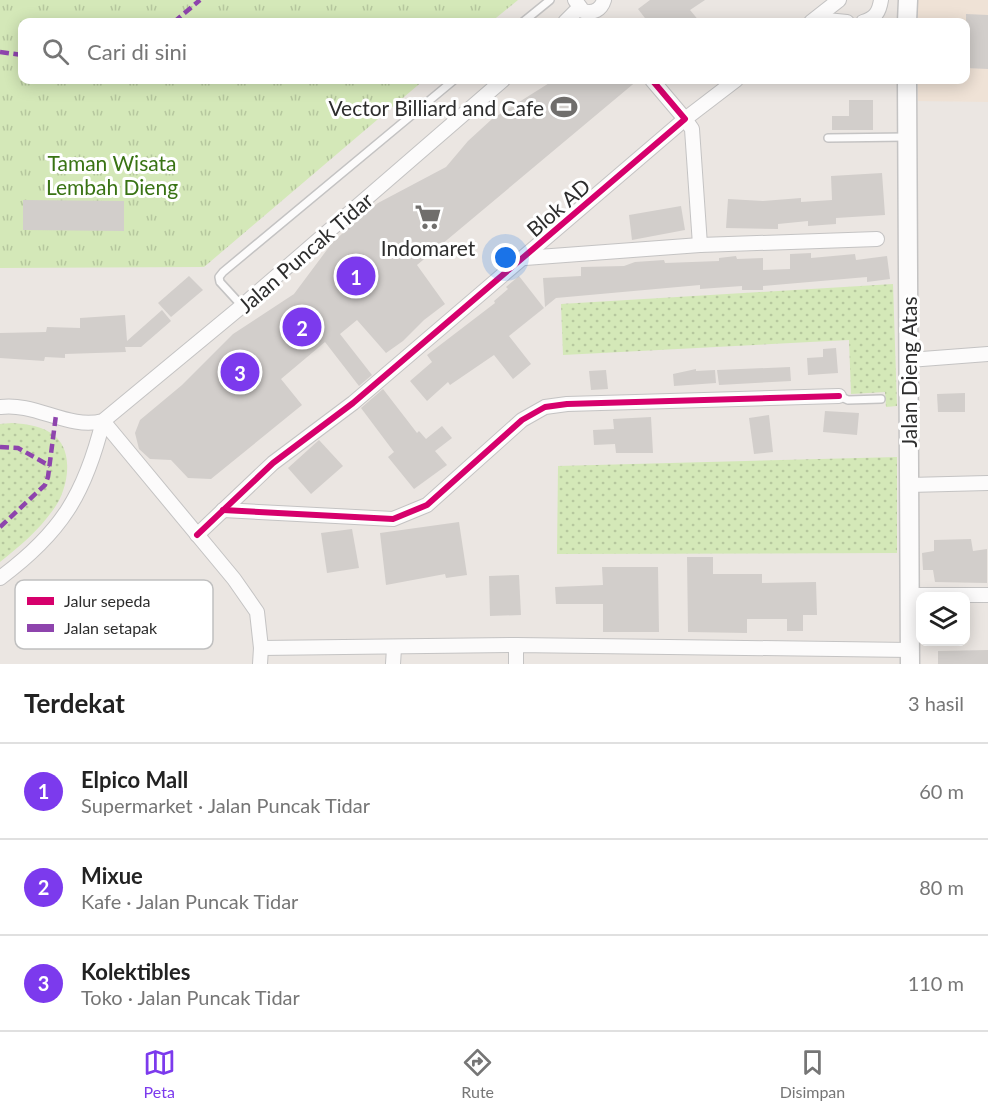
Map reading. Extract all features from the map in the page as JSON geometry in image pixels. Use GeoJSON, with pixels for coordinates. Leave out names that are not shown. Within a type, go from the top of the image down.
{"type":"FeatureCollection","features":[{"type":"Feature","properties":{"kind":"street"},"geometry":{"type":"LineString","coordinates":[[817,18],[839,0]]}},
{"type":"Feature","properties":{"kind":"street"},"geometry":{"type":"LineString","coordinates":[[874,18],[880,10],[881,0]]}},
{"type":"Feature","properties":{"kind":"street"},"geometry":{"type":"LineString","coordinates":[[908,0],[908,18]]}},
{"type":"Feature","properties":{"kind":"street"},"geometry":{"type":"LineString","coordinates":[[568,18],[577,4],[587,12],[602,3],[604,18]]}},
{"type":"Feature","properties":{"kind":"street","name":"Jalan Puncak Tidar"},"geometry":{"type":"LineString","coordinates":[[103,421],[243,306],[498,84]]}},
{"type":"Feature","properties":{"kind":"street"},"geometry":{"type":"LineString","coordinates":[[655,84],[692,129],[700,245]]}},
{"type":"Feature","properties":{"kind":"street","name":"Blok AD"},"geometry":{"type":"LineString","coordinates":[[197,535],[273,463],[353,403],[525,258],[685,118],[731,84]]}},
{"type":"Feature","properties":{"kind":"street","name":"Jalan Dieng Atas"},"geometry":{"type":"LineString","coordinates":[[907,84],[910,657]]}},
{"type":"Feature","properties":{"kind":"street","name":"Blok AD"},"geometry":{"type":"LineString","coordinates":[[525,258],[700,245],[878,239]]}},
{"type":"Feature","properties":{"kind":"street"},"geometry":{"type":"LineString","coordinates":[[909,360],[988,354]]}},
{"type":"Feature","properties":{"kind":"street"},"geometry":{"type":"LineString","coordinates":[[223,510],[393,519],[410,514],[427,505],[522,420],[545,407],[567,404],[838,396]]}},
{"type":"Feature","properties":{"kind":"street"},"geometry":{"type":"LineString","coordinates":[[0,407],[26,407],[82,424],[103,421]]}},
{"type":"Feature","properties":{"kind":"street"},"geometry":{"type":"LineString","coordinates":[[103,421],[234,579],[257,612],[261,648],[260,664]]}},
{"type":"Feature","properties":{"kind":"street"},"geometry":{"type":"LineString","coordinates":[[0,578],[39,548],[77,496],[93,462],[103,421]]}},
{"type":"Feature","properties":{"kind":"street"},"geometry":{"type":"LineString","coordinates":[[909,485],[988,483]]}},
{"type":"Feature","properties":{"kind":"street"},"geometry":{"type":"LineString","coordinates":[[910,595],[988,595]]}},
{"type":"Feature","properties":{"kind":"street"},"geometry":{"type":"LineString","coordinates":[[261,648],[516,645],[910,657]]}},
{"type":"Feature","properties":{"kind":"street"},"geometry":{"type":"LineString","coordinates":[[516,645],[516,664]]}},
{"type":"Feature","properties":{"kind":"street"},"geometry":{"type":"LineString","coordinates":[[393,664],[394,648]]}},
{"type":"Feature","properties":{"kind":"lane"},"geometry":{"type":"LineString","coordinates":[[528,18],[550,0]]}},
{"type":"Feature","properties":{"kind":"lane"},"geometry":{"type":"LineString","coordinates":[[243,306],[220,282],[219,277],[223,272],[449,84]]}},
{"type":"Feature","properties":{"kind":"lane"},"geometry":{"type":"LineString","coordinates":[[828,138],[907,138]]}},
{"type":"Feature","properties":{"kind":"lane"},"geometry":{"type":"LineString","coordinates":[[838,396],[848,400],[881,399]]}},
{"type":"Feature","properties":{"kind":"shaded area"},"geometry":{"type":"Polygon","coordinates":[[[918,0],[988,0],[988,102],[918,101],[918,84],[970,84],[970,18],[918,18],[918,0]]]}},
{"type":"Feature","properties":{"kind":"green space","name":"Taman Wisata Lembah Dieng"},"geometry":{"type":"Polygon","coordinates":[[[0,0],[518,0],[496,18],[18,18],[18,84],[419,84],[204,267],[0,268],[0,0]]]}},
{"type":"Feature","properties":{"kind":"green space"},"geometry":{"type":"Polygon","coordinates":[[[893,284],[897,406],[886,407],[885,392],[851,394],[849,340],[563,355],[561,304],[893,284]]]}},
{"type":"Feature","properties":{"kind":"green space"},"geometry":{"type":"Polygon","coordinates":[[[12,423],[41,428],[56,437],[66,453],[67,473],[62,494],[47,517],[28,538],[0,562],[0,424],[12,423]]]}},
{"type":"Feature","properties":{"kind":"green space"},"geometry":{"type":"Polygon","coordinates":[[[897,457],[897,553],[557,554],[558,466],[897,457]]]}},
{"type":"Feature","properties":{"kind":"building"},"geometry":{"type":"Polygon","coordinates":[[[650,0],[705,0],[690,10],[697,18],[645,18],[638,9],[650,0]]]}},
{"type":"Feature","properties":{"kind":"building"},"geometry":{"type":"Polygon","coordinates":[[[966,14],[988,15],[988,69],[970,68],[970,18],[966,18],[966,14]]]}},
{"type":"Feature","properties":{"kind":"building"},"geometry":{"type":"Polygon","coordinates":[[[548,84],[633,84],[417,265],[445,304],[424,320],[403,341],[386,353],[357,320],[340,334],[372,375],[359,386],[325,342],[281,379],[302,405],[211,479],[188,478],[171,460],[150,459],[139,449],[135,433],[140,420],[182,385],[233,334],[294,294],[332,243],[355,222],[378,203],[446,167],[468,141],[492,119],[548,84]]]}},
{"type":"Feature","properties":{"kind":"building"},"geometry":{"type":"Polygon","coordinates":[[[849,100],[873,100],[873,130],[832,130],[832,116],[849,116],[849,100]]]}},
{"type":"Feature","properties":{"kind":"building"},"geometry":{"type":"Polygon","coordinates":[[[882,173],[885,215],[836,218],[836,224],[808,226],[808,221],[778,224],[778,229],[726,228],[728,199],[763,201],[801,198],[801,202],[832,200],[831,176],[882,173]]]}},
{"type":"Feature","properties":{"kind":"building"},"geometry":{"type":"Polygon","coordinates":[[[23,200],[124,201],[124,231],[23,230],[23,200]]]}},
{"type":"Feature","properties":{"kind":"building"},"geometry":{"type":"Polygon","coordinates":[[[681,206],[685,230],[632,240],[629,215],[681,206]]]}},
{"type":"Feature","properties":{"kind":"building"},"geometry":{"type":"Polygon","coordinates":[[[811,253],[811,258],[855,254],[856,260],[887,256],[890,279],[867,282],[867,277],[763,286],[763,290],[742,290],[742,286],[700,289],[700,285],[556,298],[545,307],[543,278],[581,276],[581,267],[624,266],[635,262],[664,260],[665,263],[719,261],[719,258],[736,256],[737,259],[763,258],[763,270],[790,269],[790,254],[811,253]]]}},
{"type":"Feature","properties":{"kind":"building"},"geometry":{"type":"Polygon","coordinates":[[[189,276],[203,290],[171,317],[158,303],[189,276]]]}},
{"type":"Feature","properties":{"kind":"building"},"geometry":{"type":"Polygon","coordinates":[[[519,276],[544,308],[509,336],[531,364],[513,379],[494,355],[450,385],[448,382],[427,401],[410,381],[432,362],[427,355],[495,303],[494,301],[508,289],[506,287],[519,276]]]}},
{"type":"Feature","properties":{"kind":"building"},"geometry":{"type":"Polygon","coordinates":[[[162,310],[171,321],[141,347],[125,347],[126,352],[65,354],[65,358],[45,357],[44,361],[0,358],[0,333],[46,332],[47,327],[80,328],[80,318],[125,315],[127,341],[162,310]]]}},
{"type":"Feature","properties":{"kind":"building"},"geometry":{"type":"Polygon","coordinates":[[[836,348],[838,373],[808,375],[807,358],[823,357],[823,349],[836,348]]]}},
{"type":"Feature","properties":{"kind":"building"},"geometry":{"type":"Polygon","coordinates":[[[790,367],[791,381],[719,385],[717,370],[790,367]]]}},
{"type":"Feature","properties":{"kind":"building"},"geometry":{"type":"Polygon","coordinates":[[[696,369],[696,371],[715,370],[716,383],[674,386],[673,374],[696,369]]]}},
{"type":"Feature","properties":{"kind":"building"},"geometry":{"type":"Polygon","coordinates":[[[606,370],[608,389],[591,390],[589,371],[606,370]]]}},
{"type":"Feature","properties":{"kind":"building"},"geometry":{"type":"Polygon","coordinates":[[[383,389],[417,433],[419,431],[426,439],[442,426],[452,438],[435,451],[447,465],[414,489],[388,457],[394,452],[361,408],[383,389]]]}},
{"type":"Feature","properties":{"kind":"building"},"geometry":{"type":"Polygon","coordinates":[[[965,393],[965,412],[938,412],[937,394],[965,393]]]}},
{"type":"Feature","properties":{"kind":"building"},"geometry":{"type":"Polygon","coordinates":[[[825,411],[859,413],[857,435],[823,432],[825,411]]]}},
{"type":"Feature","properties":{"kind":"building"},"geometry":{"type":"Polygon","coordinates":[[[769,415],[773,452],[754,454],[749,418],[769,415]]]}},
{"type":"Feature","properties":{"kind":"building"},"geometry":{"type":"Polygon","coordinates":[[[651,417],[653,453],[616,453],[615,444],[594,445],[593,430],[614,429],[613,419],[651,417]]]}},
{"type":"Feature","properties":{"kind":"building"},"geometry":{"type":"Polygon","coordinates":[[[319,440],[343,466],[311,494],[288,468],[319,440]]]}},
{"type":"Feature","properties":{"kind":"building"},"geometry":{"type":"Polygon","coordinates":[[[459,522],[467,575],[446,578],[445,574],[386,585],[380,533],[459,522]]]}},
{"type":"Feature","properties":{"kind":"building"},"geometry":{"type":"Polygon","coordinates":[[[352,529],[359,568],[327,573],[321,533],[352,529]]]}},
{"type":"Feature","properties":{"kind":"building"},"geometry":{"type":"Polygon","coordinates":[[[971,539],[973,551],[987,549],[987,583],[935,582],[933,570],[923,570],[922,553],[934,551],[934,540],[971,539]]]}},
{"type":"Feature","properties":{"kind":"building"},"geometry":{"type":"Polygon","coordinates":[[[687,557],[713,557],[713,574],[762,574],[762,583],[816,582],[817,615],[803,615],[803,631],[787,631],[787,619],[747,619],[747,633],[688,632],[687,557]]]}},
{"type":"Feature","properties":{"kind":"building"},"geometry":{"type":"Polygon","coordinates":[[[602,567],[658,567],[659,632],[603,632],[603,604],[556,604],[555,587],[603,585],[602,567]]]}},
{"type":"Feature","properties":{"kind":"building"},"geometry":{"type":"Polygon","coordinates":[[[519,575],[521,615],[490,616],[489,576],[519,575]]]}},
{"type":"Feature","properties":{"kind":"building"},"geometry":{"type":"Polygon","coordinates":[[[988,650],[988,664],[938,664],[938,651],[988,650]]]}},
{"type":"Feature","properties":{"kind":"marked path"},"geometry":{"type":"LineString","coordinates":[[179,18],[200,0]]}},
{"type":"Feature","properties":{"kind":"marked path"},"geometry":{"type":"LineString","coordinates":[[0,52],[18,54]]}},
{"type":"Feature","properties":{"kind":"marked path"},"geometry":{"type":"LineString","coordinates":[[0,527],[45,485],[56,415]]}},
{"type":"Feature","properties":{"kind":"marked path"},"geometry":{"type":"LineString","coordinates":[[0,447],[18,448],[50,466]]}},
{"type":"Feature","properties":{"kind":"cycle path"},"geometry":{"type":"LineString","coordinates":[[197,535],[273,463],[353,403],[685,119],[655,84]]}},
{"type":"Feature","properties":{"kind":"cycle path"},"geometry":{"type":"LineString","coordinates":[[223,510],[393,519],[427,505],[522,420],[545,407],[567,404],[839,396]]}},
{"type":"Feature","properties":{"kind":"place","name":"Vector Billiard and Cafe"},"geometry":{"type":"Point","coordinates":[564,107]}},
{"type":"Feature","properties":{"kind":"place","name":"Indomaret"},"geometry":{"type":"Point","coordinates":[428,217]}},
{"type":"Feature","properties":{"kind":"place","name":"Elpico Mall"},"geometry":{"type":"Point","coordinates":[356,276]}},
{"type":"Feature","properties":{"kind":"place","name":"Mixue"},"geometry":{"type":"Point","coordinates":[302,327]}},
{"type":"Feature","properties":{"kind":"place","name":"Kolektibles"},"geometry":{"type":"Point","coordinates":[240,372]}}]}
